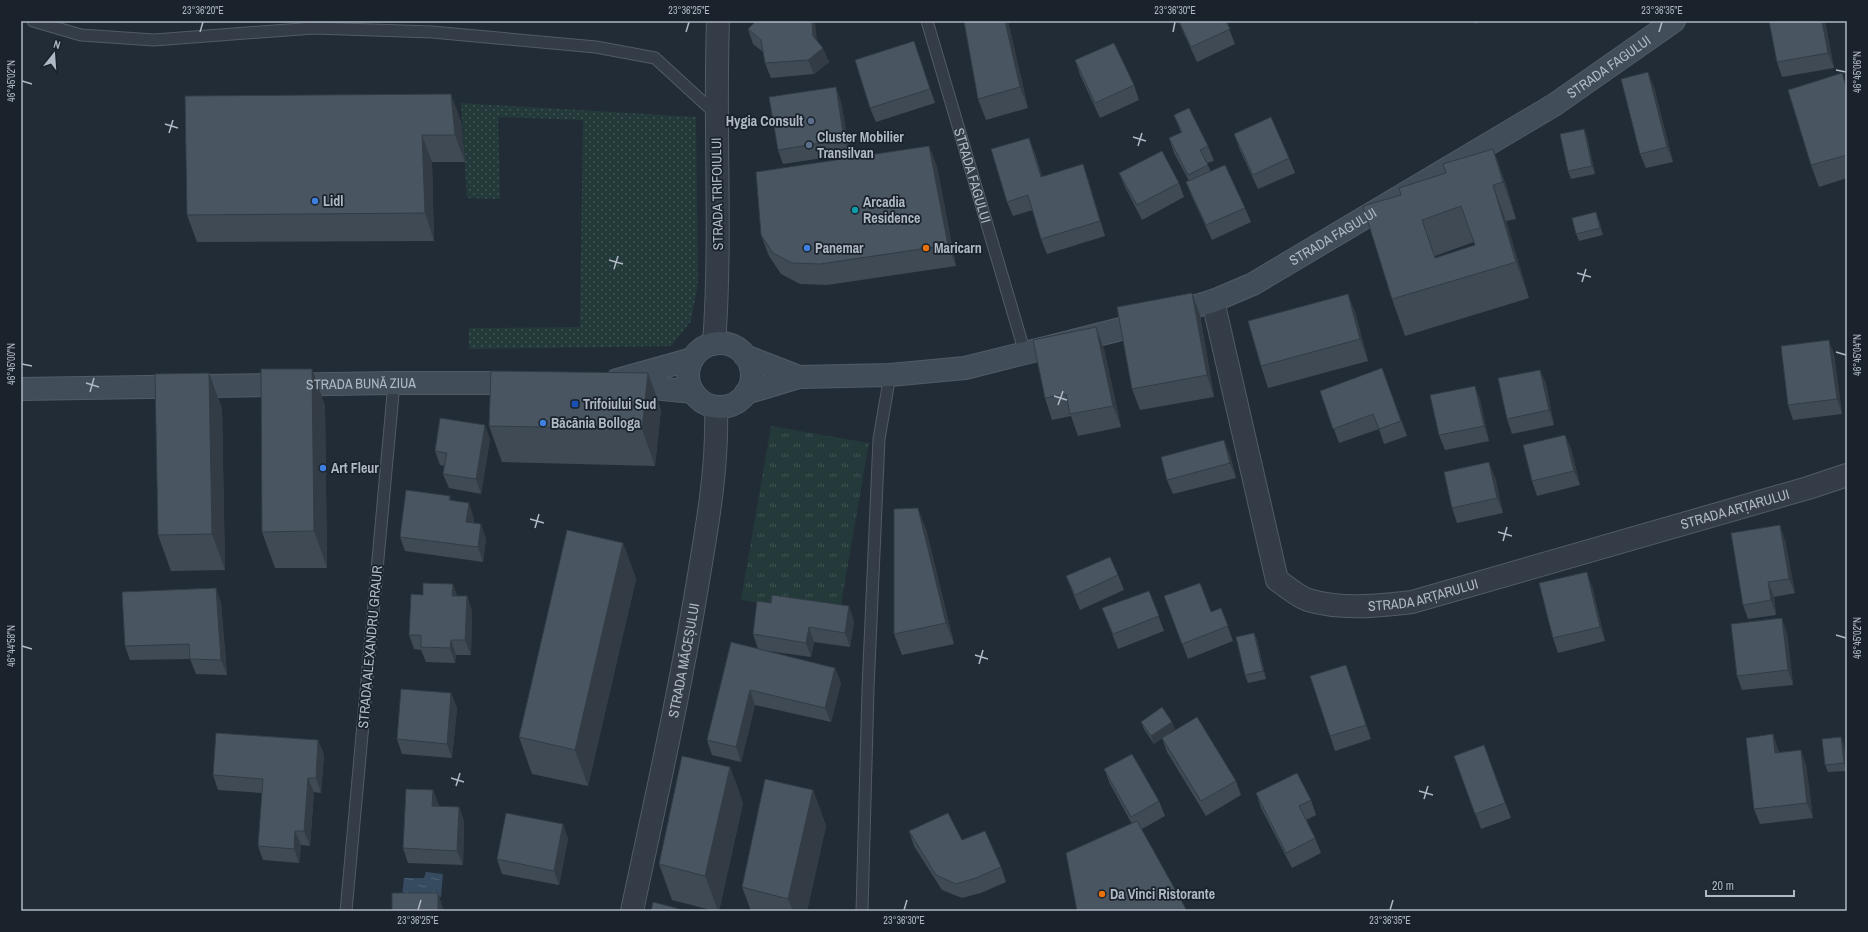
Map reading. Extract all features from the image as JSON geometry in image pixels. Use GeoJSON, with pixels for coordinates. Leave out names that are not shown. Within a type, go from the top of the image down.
{"type":"FeatureCollection","features":[{"type":"Feature","properties":{"kind":"main road","name":"STRADA FAGULUI"},"geometry":{"type":"LineString","coordinates":[[746,393],[799,377],[890,375],[965,368],[1117,330],[1213,301],[1253,284],[1554,105],[1674,21]]}},
{"type":"Feature","properties":{"kind":"main road"},"geometry":{"type":"LineString","coordinates":[[692,359],[688,376],[693,392],[699,399],[716,407],[733,404],[746,393],[750,384],[751,374],[750,364],[745,356],[731,346],[714,344],[705,346],[692,359],[601,383],[693,392]]}},
{"type":"Feature","properties":{"kind":"main road","name":"STRADA FAGULUI"},"geometry":{"type":"LineString","coordinates":[[745,356],[799,377]]}},
{"type":"Feature","properties":{"kind":"main road","name":"STRADA BUNĂ ZIUA"},"geometry":{"type":"LineString","coordinates":[[21,389],[394,383],[543,383]]}},
{"type":"Feature","properties":{"kind":"street","name":"STRADA TRIFOIULUI"},"geometry":{"type":"LineString","coordinates":[[714,344],[718,265],[716,114],[718,21]]}},
{"type":"Feature","properties":{"kind":"street","name":"STRADA ARȚARULUI"},"geometry":{"type":"LineString","coordinates":[[1213,301],[1276,580],[1306,599],[1341,605],[1370,606],[1412,602],[1847,476]]}},
{"type":"Feature","properties":{"kind":"street","name":"STRADA MĂCEȘULUI"},"geometry":{"type":"LineString","coordinates":[[632,911],[684,662],[711,501],[717,439],[716,407]]}},
{"type":"Feature","properties":{"kind":"lane"},"geometry":{"type":"LineString","coordinates":[[33,21],[81,35],[154,40],[314,28],[432,32],[596,47],[655,58],[716,114]]}},
{"type":"Feature","properties":{"kind":"lane","name":"STRADA FAGULUI"},"geometry":{"type":"LineString","coordinates":[[927,21],[1025,353]]}},
{"type":"Feature","properties":{"kind":"lane"},"geometry":{"type":"LineString","coordinates":[[862,911],[868,689],[880,439],[890,375]]}},
{"type":"Feature","properties":{"kind":"lane","name":"STRADA ALEXANDRU GRAUR"},"geometry":{"type":"LineString","coordinates":[[346,911],[394,383]]}},
{"type":"Feature","properties":{"kind":"green space"},"geometry":{"type":"Polygon","coordinates":[[[461,103],[696,117],[698,283],[691,321],[671,346],[469,349],[469,328],[580,327],[583,120],[498,117],[500,199],[467,198],[461,103]]]}},
{"type":"Feature","properties":{"kind":"green space"},"geometry":{"type":"Polygon","coordinates":[[[771,426],[869,443],[839,616],[741,600],[771,426]]]}},
{"type":"Feature","properties":{"kind":"water"},"geometry":{"type":"Polygon","coordinates":[[[426,872],[443,874],[441,897],[402,895],[404,878],[424,878],[426,872]]]}},
{"type":"Feature","properties":{"kind":"building"},"geometry":{"type":"Polygon","coordinates":[[[756,21],[812,21],[813,36],[823,48],[808,60],[765,63],[761,40],[748,29],[756,21]]]}},
{"type":"Feature","properties":{"kind":"building"},"geometry":{"type":"Polygon","coordinates":[[[964,21],[1005,21],[1020,87],[978,99],[964,21]]]}},
{"type":"Feature","properties":{"kind":"building"},"geometry":{"type":"Polygon","coordinates":[[[1179,21],[1226,21],[1230,29],[1191,47],[1179,21]]]}},
{"type":"Feature","properties":{"kind":"building"},"geometry":{"type":"Polygon","coordinates":[[[1769,21],[1822,21],[1828,53],[1777,62],[1769,21]]]}},
{"type":"Feature","properties":{"kind":"building"},"geometry":{"type":"Polygon","coordinates":[[[914,41],[930,89],[870,108],[855,60],[914,41]]]}},
{"type":"Feature","properties":{"kind":"building"},"geometry":{"type":"Polygon","coordinates":[[[1114,43],[1134,85],[1095,103],[1075,60],[1114,43]]]}},
{"type":"Feature","properties":{"kind":"building"},"geometry":{"type":"Polygon","coordinates":[[[1648,72],[1667,147],[1640,154],[1621,79],[1648,72]]]}},
{"type":"Feature","properties":{"kind":"building"},"geometry":{"type":"Polygon","coordinates":[[[1842,73],[1847,90],[1847,155],[1811,165],[1788,90],[1842,73]]]}},
{"type":"Feature","properties":{"kind":"building"},"geometry":{"type":"Polygon","coordinates":[[[836,87],[844,139],[778,150],[769,97],[836,87]]]}},
{"type":"Feature","properties":{"kind":"building","name":"Lidl"},"geometry":{"type":"Polygon","coordinates":[[[451,94],[455,135],[422,135],[425,213],[187,215],[185,96],[451,94]]]}},
{"type":"Feature","properties":{"kind":"building"},"geometry":{"type":"Polygon","coordinates":[[[1189,108],[1208,146],[1200,150],[1208,165],[1188,175],[1169,138],[1182,132],[1174,115],[1189,108]]]}},
{"type":"Feature","properties":{"kind":"building"},"geometry":{"type":"Polygon","coordinates":[[[1271,117],[1289,158],[1253,175],[1234,134],[1271,117]]]}},
{"type":"Feature","properties":{"kind":"building"},"geometry":{"type":"Polygon","coordinates":[[[1584,129],[1592,166],[1568,171],[1560,134],[1584,129]]]}},
{"type":"Feature","properties":{"kind":"building"},"geometry":{"type":"Polygon","coordinates":[[[1029,138],[1041,177],[1083,164],[1100,221],[1041,239],[1028,195],[1007,202],[991,149],[1029,138]]]}},
{"type":"Feature","properties":{"kind":"building","name":"Arcadia Residence"},"geometry":{"type":"Polygon","coordinates":[[[929,146],[948,245],[820,264],[792,263],[773,253],[761,235],[756,172],[929,146]]]}},
{"type":"Feature","properties":{"kind":"building"},"geometry":{"type":"Polygon","coordinates":[[[1493,149],[1503,182],[1493,185],[1516,262],[1392,299],[1363,206],[1401,195],[1399,188],[1446,173],[1443,164],[1493,149]],[[1461,206],[1422,220],[1435,258],[1475,245],[1461,206]]]}},
{"type":"Feature","properties":{"kind":"building"},"geometry":{"type":"Polygon","coordinates":[[[1162,151],[1179,183],[1137,205],[1119,173],[1162,151]]]}},
{"type":"Feature","properties":{"kind":"building"},"geometry":{"type":"Polygon","coordinates":[[[1225,165],[1245,208],[1206,225],[1186,182],[1225,165]]]}},
{"type":"Feature","properties":{"kind":"building"},"geometry":{"type":"Polygon","coordinates":[[[1596,212],[1600,228],[1576,234],[1572,218],[1596,212]]]}},
{"type":"Feature","properties":{"kind":"building"},"geometry":{"type":"Polygon","coordinates":[[[1192,293],[1207,375],[1132,389],[1117,307],[1192,293]]]}},
{"type":"Feature","properties":{"kind":"building"},"geometry":{"type":"Polygon","coordinates":[[[1348,294],[1360,339],[1261,366],[1248,321],[1348,294]]]}},
{"type":"Feature","properties":{"kind":"building"},"geometry":{"type":"Polygon","coordinates":[[[1096,327],[1113,406],[1070,414],[1066,394],[1045,398],[1033,340],[1096,327]]]}},
{"type":"Feature","properties":{"kind":"building"},"geometry":{"type":"Polygon","coordinates":[[[1829,340],[1837,399],[1788,405],[1781,346],[1829,340]]]}},
{"type":"Feature","properties":{"kind":"building"},"geometry":{"type":"Polygon","coordinates":[[[1382,368],[1401,421],[1379,429],[1373,414],[1333,429],[1320,391],[1382,368]]]}},
{"type":"Feature","properties":{"kind":"building"},"geometry":{"type":"Polygon","coordinates":[[[261,369],[312,369],[314,531],[262,532],[261,369]]]}},
{"type":"Feature","properties":{"kind":"building"},"geometry":{"type":"Polygon","coordinates":[[[1540,370],[1549,410],[1507,419],[1498,378],[1540,370]]]}},
{"type":"Feature","properties":{"kind":"building"},"geometry":{"type":"Polygon","coordinates":[[[491,371],[648,373],[642,429],[489,426],[491,371]]]}},
{"type":"Feature","properties":{"kind":"building"},"geometry":{"type":"Polygon","coordinates":[[[209,373],[212,534],[158,535],[155,374],[209,373]]]}},
{"type":"Feature","properties":{"kind":"building"},"geometry":{"type":"Polygon","coordinates":[[[1475,386],[1484,426],[1439,435],[1430,395],[1475,386]]]}},
{"type":"Feature","properties":{"kind":"building"},"geometry":{"type":"Polygon","coordinates":[[[440,418],[485,425],[476,479],[443,474],[447,453],[435,451],[440,418]]]}},
{"type":"Feature","properties":{"kind":"building"},"geometry":{"type":"Polygon","coordinates":[[[1565,435],[1574,471],[1532,481],[1523,445],[1565,435]]]}},
{"type":"Feature","properties":{"kind":"building"},"geometry":{"type":"Polygon","coordinates":[[[1224,440],[1230,463],[1167,480],[1161,457],[1224,440]]]}},
{"type":"Feature","properties":{"kind":"building"},"geometry":{"type":"Polygon","coordinates":[[[1489,462],[1497,498],[1452,508],[1444,472],[1489,462]]]}},
{"type":"Feature","properties":{"kind":"building"},"geometry":{"type":"Polygon","coordinates":[[[406,490],[450,496],[449,500],[469,503],[466,522],[481,524],[478,547],[400,537],[406,490]]]}},
{"type":"Feature","properties":{"kind":"building"},"geometry":{"type":"Polygon","coordinates":[[[918,508],[946,623],[894,634],[894,509],[918,508]]]}},
{"type":"Feature","properties":{"kind":"building"},"geometry":{"type":"Polygon","coordinates":[[[1780,525],[1789,579],[1768,582],[1771,600],[1743,605],[1731,533],[1780,525]]]}},
{"type":"Feature","properties":{"kind":"building"},"geometry":{"type":"Polygon","coordinates":[[[567,530],[623,543],[575,750],[519,737],[567,530]]]}},
{"type":"Feature","properties":{"kind":"building"},"geometry":{"type":"Polygon","coordinates":[[[1110,557],[1118,575],[1075,595],[1066,576],[1110,557]]]}},
{"type":"Feature","properties":{"kind":"building"},"geometry":{"type":"Polygon","coordinates":[[[1587,572],[1600,627],[1553,638],[1539,583],[1587,572]]]}},
{"type":"Feature","properties":{"kind":"building"},"geometry":{"type":"Polygon","coordinates":[[[423,583],[453,584],[452,596],[467,596],[465,640],[451,640],[450,648],[421,647],[421,635],[409,635],[411,594],[423,595],[423,583]]]}},
{"type":"Feature","properties":{"kind":"building"},"geometry":{"type":"Polygon","coordinates":[[[1200,583],[1211,612],[1221,608],[1228,626],[1182,644],[1164,596],[1200,583]]]}},
{"type":"Feature","properties":{"kind":"building"},"geometry":{"type":"Polygon","coordinates":[[[216,588],[221,660],[190,659],[189,644],[125,646],[122,592],[216,588]]]}},
{"type":"Feature","properties":{"kind":"building"},"geometry":{"type":"Polygon","coordinates":[[[1149,591],[1159,616],[1113,634],[1102,608],[1149,591]]]}},
{"type":"Feature","properties":{"kind":"building"},"geometry":{"type":"Polygon","coordinates":[[[772,595],[849,606],[845,633],[809,627],[806,643],[753,634],[757,601],[771,603],[772,595]]]}},
{"type":"Feature","properties":{"kind":"building"},"geometry":{"type":"Polygon","coordinates":[[[1782,618],[1788,670],[1737,676],[1731,624],[1782,618]]]}},
{"type":"Feature","properties":{"kind":"building"},"geometry":{"type":"Polygon","coordinates":[[[1254,633],[1263,671],[1245,675],[1236,637],[1254,633]]]}},
{"type":"Feature","properties":{"kind":"building"},"geometry":{"type":"Polygon","coordinates":[[[731,642],[835,668],[825,708],[750,690],[736,747],[707,740],[731,642]]]}},
{"type":"Feature","properties":{"kind":"building"},"geometry":{"type":"Polygon","coordinates":[[[1346,665],[1366,725],[1330,736],[1310,676],[1346,665]]]}},
{"type":"Feature","properties":{"kind":"building"},"geometry":{"type":"Polygon","coordinates":[[[401,689],[451,693],[447,744],[397,739],[401,689]]]}},
{"type":"Feature","properties":{"kind":"building"},"geometry":{"type":"Polygon","coordinates":[[[1162,707],[1172,722],[1151,736],[1141,722],[1162,707]]]}},
{"type":"Feature","properties":{"kind":"building"},"geometry":{"type":"Polygon","coordinates":[[[1197,717],[1236,781],[1201,801],[1162,738],[1197,717]]]}},
{"type":"Feature","properties":{"kind":"building"},"geometry":{"type":"Polygon","coordinates":[[[216,733],[318,740],[316,778],[308,778],[304,831],[295,831],[294,849],[258,846],[263,779],[213,775],[216,733]]]}},
{"type":"Feature","properties":{"kind":"building"},"geometry":{"type":"Polygon","coordinates":[[[1773,734],[1775,753],[1801,750],[1807,803],[1754,809],[1746,738],[1773,734]]]}},
{"type":"Feature","properties":{"kind":"building"},"geometry":{"type":"Polygon","coordinates":[[[1841,737],[1844,763],[1825,765],[1822,739],[1841,737]]]}},
{"type":"Feature","properties":{"kind":"building"},"geometry":{"type":"Polygon","coordinates":[[[1484,745],[1505,803],[1475,814],[1454,756],[1484,745]]]}},
{"type":"Feature","properties":{"kind":"building"},"geometry":{"type":"Polygon","coordinates":[[[1132,754],[1159,801],[1131,817],[1104,769],[1132,754]]]}},
{"type":"Feature","properties":{"kind":"building"},"geometry":{"type":"Polygon","coordinates":[[[682,756],[730,767],[705,876],[659,864],[682,756]]]}},
{"type":"Feature","properties":{"kind":"building"},"geometry":{"type":"Polygon","coordinates":[[[1297,773],[1311,800],[1299,806],[1315,838],[1286,853],[1256,793],[1297,773]]]}},
{"type":"Feature","properties":{"kind":"building"},"geometry":{"type":"Polygon","coordinates":[[[765,779],[813,790],[788,899],[742,887],[765,779]]]}},
{"type":"Feature","properties":{"kind":"building"},"geometry":{"type":"Polygon","coordinates":[[[406,789],[433,790],[432,806],[459,807],[457,851],[403,848],[406,789]]]}},
{"type":"Feature","properties":{"kind":"building"},"geometry":{"type":"Polygon","coordinates":[[[506,813],[563,824],[554,871],[497,859],[506,813]]]}},
{"type":"Feature","properties":{"kind":"building"},"geometry":{"type":"Polygon","coordinates":[[[948,813],[962,840],[985,831],[1001,867],[976,878],[956,884],[936,875],[909,831],[948,813]]]}},
{"type":"Feature","properties":{"kind":"building"},"geometry":{"type":"Polygon","coordinates":[[[1137,821],[1187,911],[1077,911],[1066,853],[1137,821]]]}},
{"type":"Feature","properties":{"kind":"building"},"geometry":{"type":"Polygon","coordinates":[[[392,893],[438,893],[438,911],[392,911],[392,893]]]}},
{"type":"Feature","properties":{"kind":"building"},"geometry":{"type":"Polygon","coordinates":[[[653,902],[687,911],[651,911],[653,902]]]}},
{"type":"Feature","properties":{"kind":"place","name":"Hygia Consult"},"geometry":{"type":"Point","coordinates":[811,121]}},
{"type":"Feature","properties":{"kind":"place","name":"Cluster Mobilier Transilvan"},"geometry":{"type":"Point","coordinates":[809,145]}},
{"type":"Feature","properties":{"kind":"place","name":"Lidl"},"geometry":{"type":"Point","coordinates":[315,201]}},
{"type":"Feature","properties":{"kind":"place","name":"Arcadia Residence"},"geometry":{"type":"Point","coordinates":[855,210]}},
{"type":"Feature","properties":{"kind":"place","name":"Panemar"},"geometry":{"type":"Point","coordinates":[807,248]}},
{"type":"Feature","properties":{"kind":"place","name":"Maricarn"},"geometry":{"type":"Point","coordinates":[926,248]}},
{"type":"Feature","properties":{"kind":"place","name":"Trifoiului Sud"},"geometry":{"type":"Point","coordinates":[575,404]}},
{"type":"Feature","properties":{"kind":"place","name":"Băcănia Bolloga"},"geometry":{"type":"Point","coordinates":[543,423]}},
{"type":"Feature","properties":{"kind":"place","name":"Art Fleur"},"geometry":{"type":"Point","coordinates":[323,468]}},
{"type":"Feature","properties":{"kind":"place","name":"Da Vinci Ristorante"},"geometry":{"type":"Point","coordinates":[1102,894]}}]}
